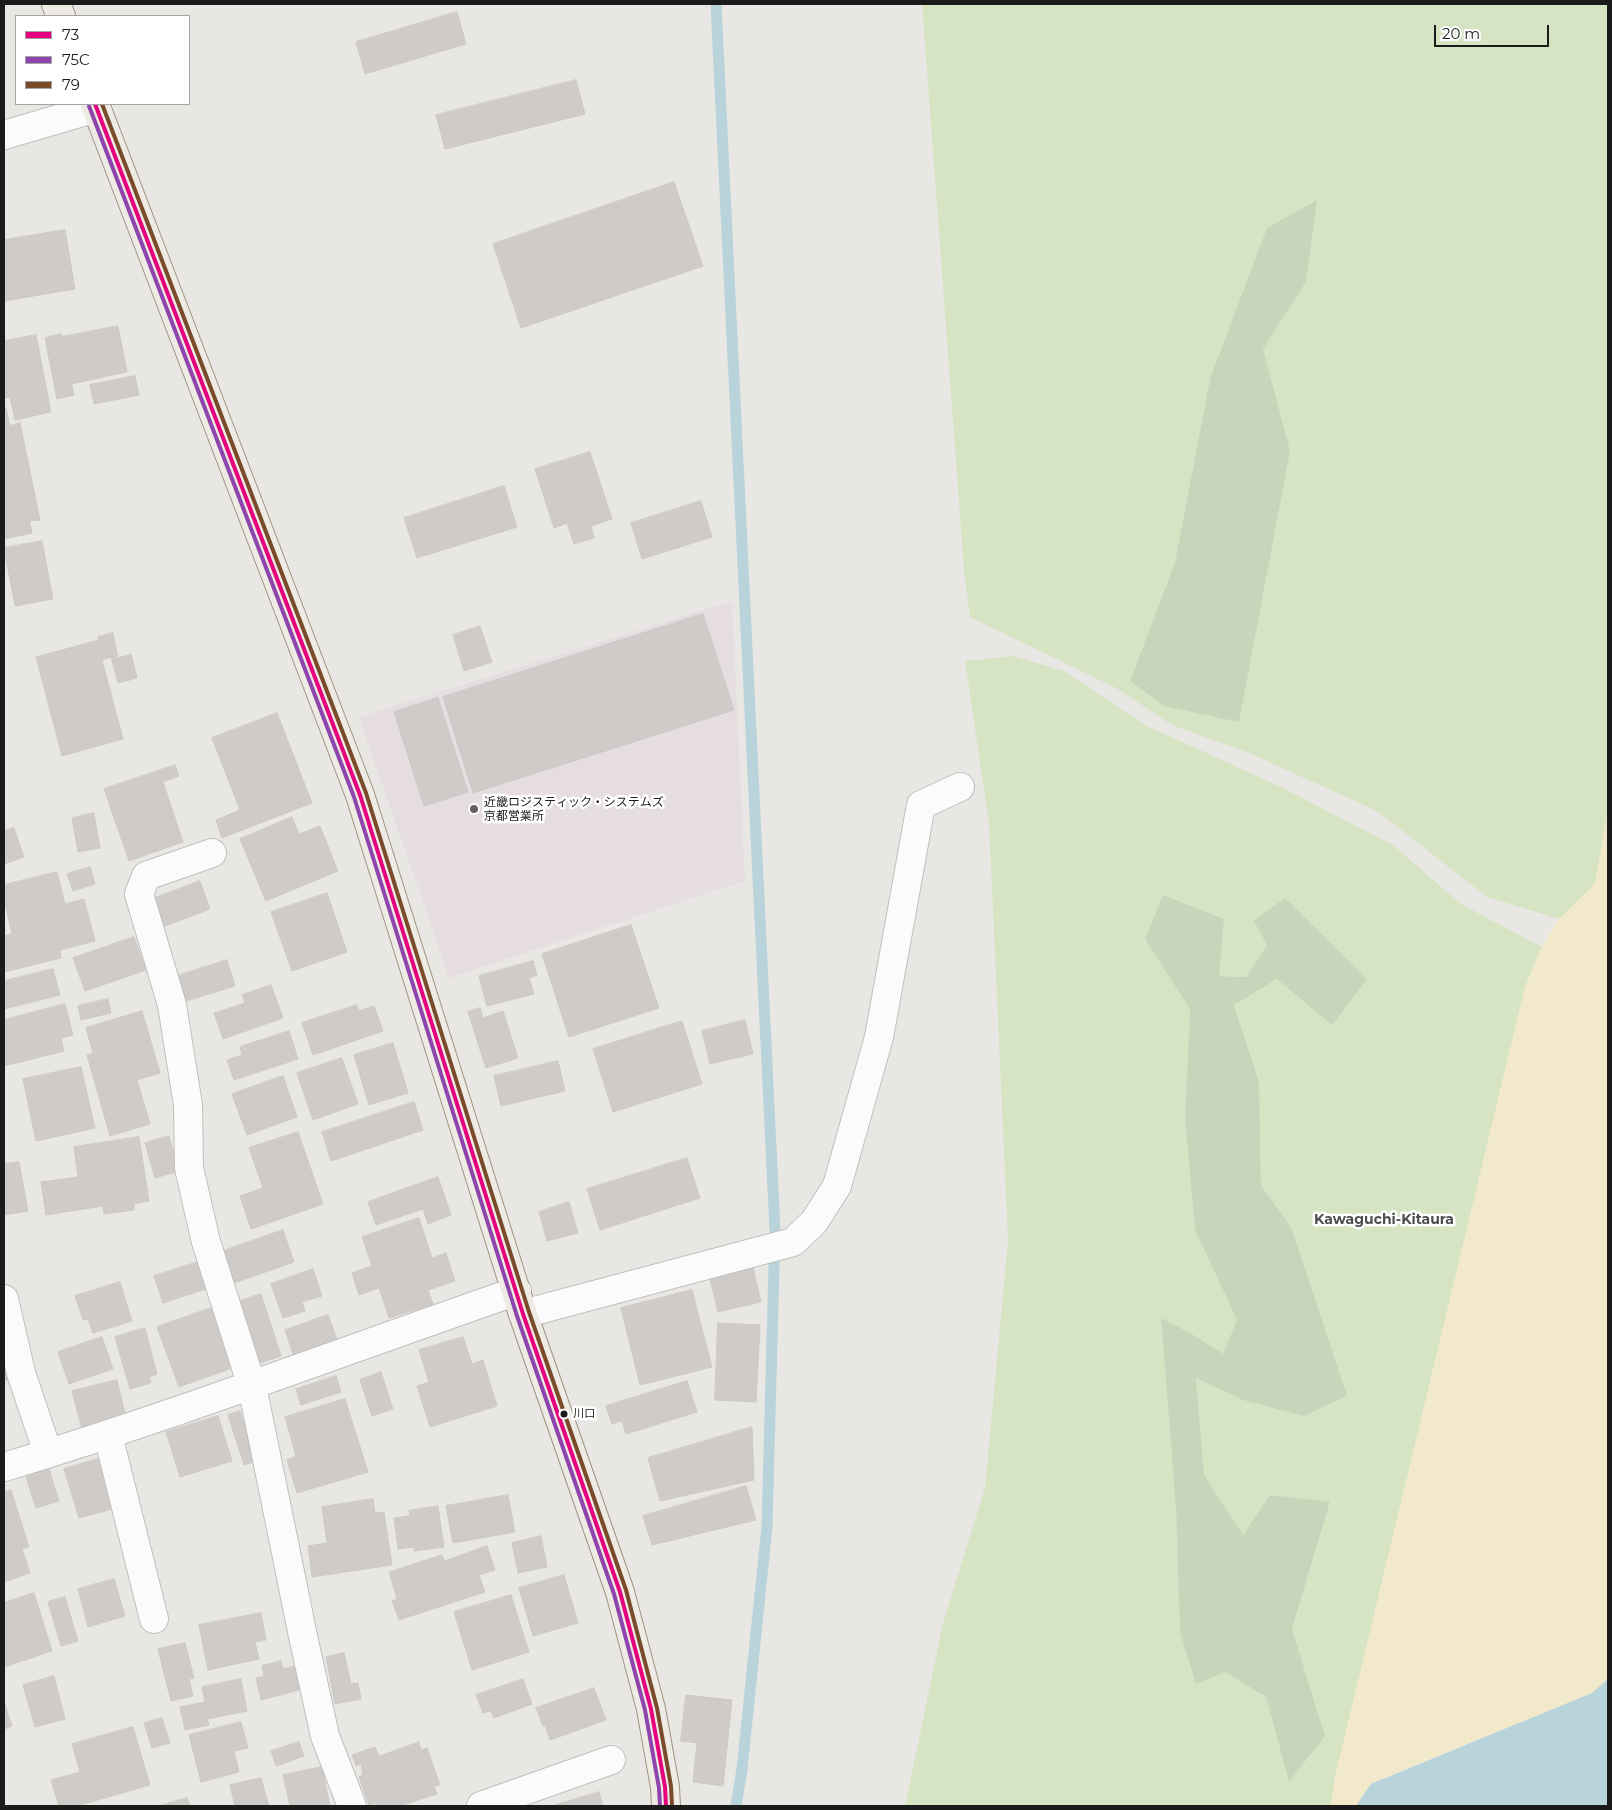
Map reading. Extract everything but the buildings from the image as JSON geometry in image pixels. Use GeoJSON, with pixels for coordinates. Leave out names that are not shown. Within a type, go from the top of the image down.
{"type":"FeatureCollection","features":[{"type":"Feature","properties":{"kind":"main road"},"geometry":{"type":"LineString","coordinates":[[96,106],[360,795],[520,1302],[620,1592],[651,1709],[665,1787],[666,1806]]}},
{"type":"Feature","properties":{"kind":"street"},"geometry":{"type":"LineString","coordinates":[[4,134],[96,106]]}},
{"type":"Feature","properties":{"kind":"street"},"geometry":{"type":"LineString","coordinates":[[4,1467],[108,1435],[252,1386],[520,1302],[793,1242],[814,1222],[837,1186],[878,1037],[921,805],[960,787]]}},
{"type":"Feature","properties":{"kind":"street"},"geometry":{"type":"LineString","coordinates":[[212,853],[146,876],[139,894],[172,1005],[188,1105],[189,1168],[206,1242],[252,1386],[325,1736],[352,1806]]}},
{"type":"Feature","properties":{"kind":"street"},"geometry":{"type":"LineString","coordinates":[[4,1299],[21,1373],[48,1453]]}},
{"type":"Feature","properties":{"kind":"street"},"geometry":{"type":"LineString","coordinates":[[108,1435],[154,1619]]}},
{"type":"Feature","properties":{"kind":"street"},"geometry":{"type":"LineString","coordinates":[[481,1806],[611,1760]]}},
{"type":"Feature","properties":{"kind":"shaded area"},"geometry":{"type":"Polygon","coordinates":[[[732,601],[745,881],[449,978],[359,717],[732,601]]]}},
{"type":"Feature","properties":{"kind":"green space"},"geometry":{"type":"Polygon","coordinates":[[[922,4],[1608,4],[1608,809],[1595,884],[1559,919],[1487,897],[1377,811],[1249,753],[1172,725],[1116,688],[970,617],[964,570],[922,4]],[[1306,282],[1210,379],[1175,562],[1130,681],[1263,349],[1306,282]]]}},
{"type":"Feature","properties":{"kind":"green space"},"geometry":{"type":"Polygon","coordinates":[[[1317,200],[1306,282],[1263,349],[1290,451],[1239,722],[1164,706],[1130,681],[1175,562],[1210,379],[1267,228],[1317,200]]]}},
{"type":"Feature","properties":{"kind":"green space"},"geometry":{"type":"Polygon","coordinates":[[[1013,656],[1064,671],[1145,725],[1279,786],[1393,845],[1461,904],[1542,947],[1525,987],[1335,1777],[1331,1806],[905,1806],[943,1623],[985,1488],[1008,1240],[989,823],[965,661],[1013,656]],[[1268,945],[1246,977],[1219,976],[1190,1009],[1185,1120],[1195,1230],[1237,1320],[1223,1355],[1192,1334],[1161,1319],[1176,1509],[1180,1632],[1225,1672],[1266,1697],[1289,1782],[1325,1736],[1292,1629],[1330,1503],[1270,1495],[1243,1536],[1204,1475],[1196,1377],[1243,1400],[1291,1227],[1261,1185],[1259,1082],[1234,1004],[1277,979],[1268,945]]]}},
{"type":"Feature","properties":{"kind":"green space"},"geometry":{"type":"Polygon","coordinates":[[[1163,895],[1224,919],[1219,976],[1246,977],[1267,945],[1254,921],[1285,898],[1367,979],[1332,1025],[1277,979],[1234,1005],[1259,1082],[1261,1185],[1291,1227],[1347,1396],[1304,1416],[1243,1400],[1196,1378],[1204,1475],[1243,1535],[1270,1495],[1330,1502],[1292,1629],[1325,1736],[1289,1782],[1266,1697],[1225,1672],[1196,1684],[1180,1632],[1176,1509],[1161,1318],[1192,1334],[1223,1354],[1237,1320],[1195,1230],[1185,1120],[1190,1009],[1145,939],[1163,895]]]}},
{"type":"Feature","properties":{"kind":"sand"},"geometry":{"type":"Polygon","coordinates":[[[1608,809],[1608,1679],[1592,1693],[1371,1783],[1356,1806],[1331,1806],[1335,1777],[1525,987],[1542,947],[1559,919],[1595,884],[1608,809]]]}},
{"type":"Feature","properties":{"kind":"water"},"geometry":{"type":"Polygon","coordinates":[[[1608,1679],[1608,1806],[1356,1806],[1371,1784],[1592,1693],[1608,1679]]]}},
{"type":"Feature","properties":{"kind":"waterway"},"geometry":{"type":"LineString","coordinates":[[716,4],[775,1230],[767,1527],[742,1769],[736,1806]]}},
{"type":"Feature","properties":{"kind":"transit line","name":"73"},"geometry":{"type":"LineString","coordinates":[[95,105],[360,795],[523,1314],[620,1592],[651,1709],[665,1787],[666,1806]]}},
{"type":"Feature","properties":{"kind":"transit line","name":"79"},"geometry":{"type":"LineString","coordinates":[[102,105],[366,793],[529,1312],[626,1590],[657,1708],[671,1786],[672,1806]]}},
{"type":"Feature","properties":{"kind":"transit line","name":"75C"},"geometry":{"type":"LineString","coordinates":[[89,106],[354,797],[517,1316],[614,1594],[645,1710],[659,1788],[660,1806]]}},
{"type":"Feature","properties":{"kind":"place","name":"近畿ロジスティック・システムズ 京都営業所"},"geometry":{"type":"Point","coordinates":[474,809]}},
{"type":"Feature","properties":{"kind":"place","name":"川口"},"geometry":{"type":"Point","coordinates":[564,1414]}},
{"type":"Feature","properties":{"kind":"district","name":"Kawaguchi-Kitaura"},"geometry":{"type":"Point","coordinates":[1384,1220]}}]}
